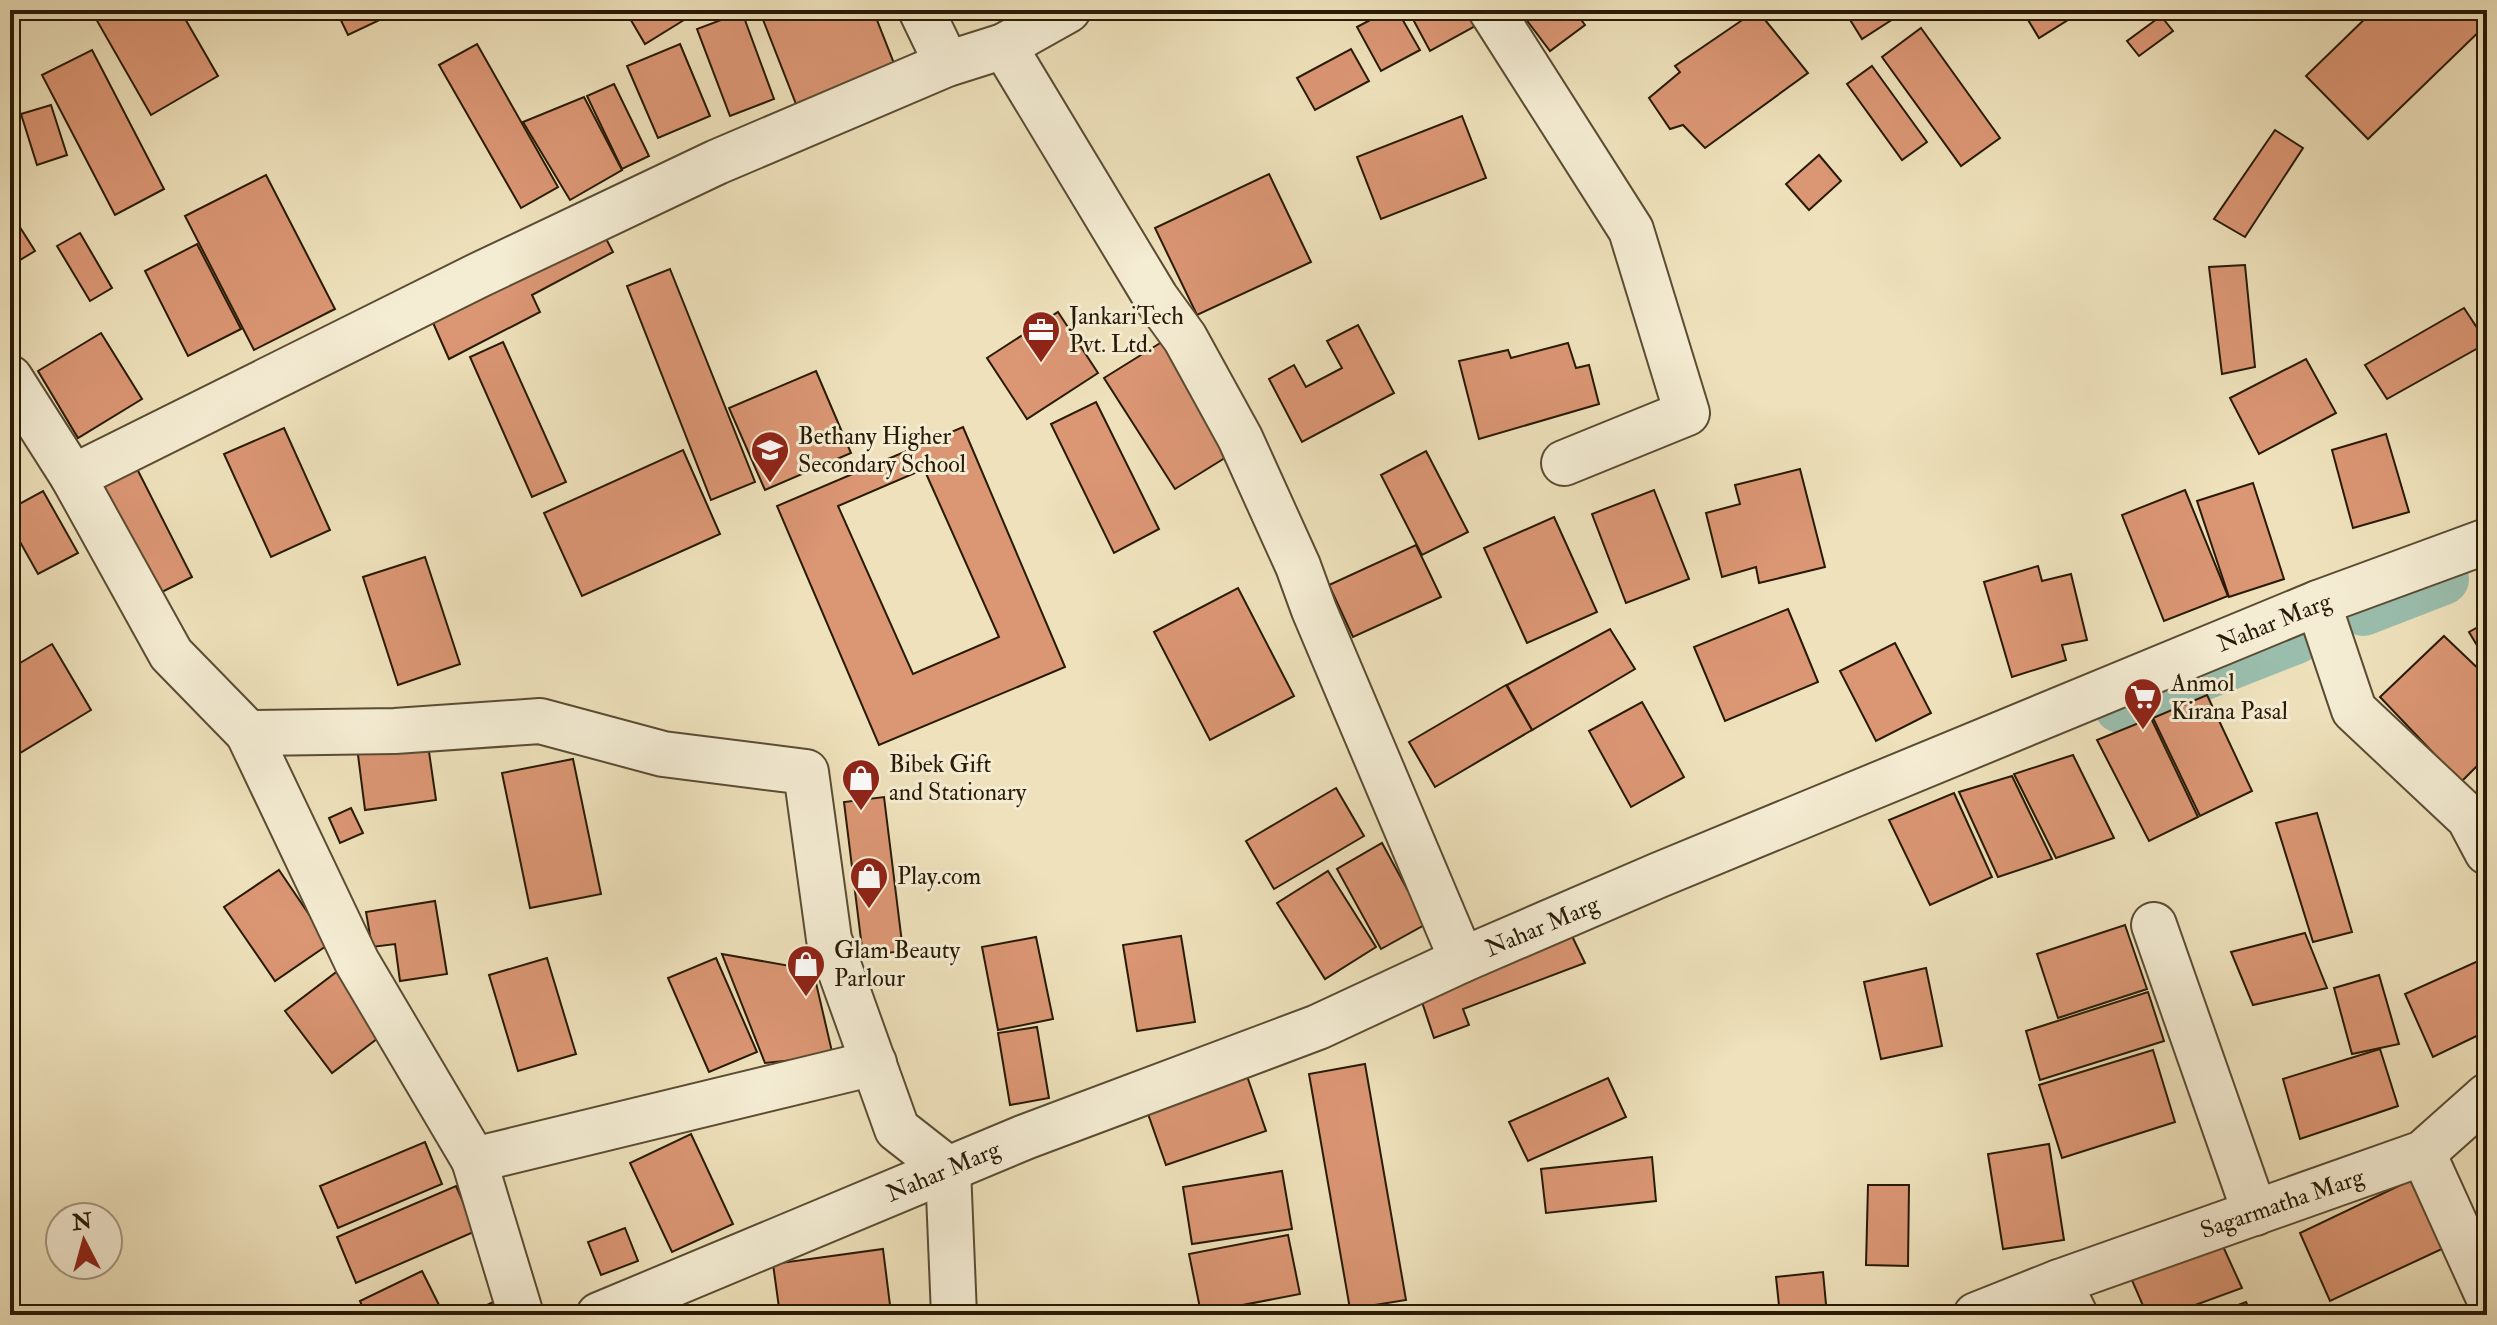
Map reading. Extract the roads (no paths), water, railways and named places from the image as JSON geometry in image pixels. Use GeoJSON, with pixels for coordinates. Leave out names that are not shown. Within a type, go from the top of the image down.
{"type":"FeatureCollection","features":[{"type":"Feature","properties":{"kind":"street"},"geometry":{"type":"LineString","coordinates":[[921,10],[947,64]]}},
{"type":"Feature","properties":{"kind":"street"},"geometry":{"type":"LineString","coordinates":[[73,477],[479,275],[675,182],[947,64],[1004,46],[1068,10]]}},
{"type":"Feature","properties":{"kind":"street"},"geometry":{"type":"LineString","coordinates":[[1491,10],[1631,230],[1687,413],[1564,463]]}},
{"type":"Feature","properties":{"kind":"street"},"geometry":{"type":"LineString","coordinates":[[1004,46],[1156,298],[1185,338],[1240,438],[1298,566],[1462,960]]}},
{"type":"Feature","properties":{"kind":"street"},"geometry":{"type":"LineString","coordinates":[[10,378],[73,477],[171,654],[248,733],[357,962],[474,1160],[521,1315]]}},
{"type":"Feature","properties":{"kind":"street","name":"Nahar Marg"},"geometry":{"type":"LineString","coordinates":[[599,1315],[949,1184],[1025,1137],[1318,1027],[1462,960],[1673,869],[2318,603],[2487,541]]}},
{"type":"Feature","properties":{"kind":"street"},"geometry":{"type":"LineString","coordinates":[[2318,603],[2354,710],[2469,818],[2487,852]]}},
{"type":"Feature","properties":{"kind":"street"},"geometry":{"type":"LineString","coordinates":[[248,733],[395,731],[540,721],[663,754],[806,772],[829,939],[897,1129],[949,1184],[954,1315]]}},
{"type":"Feature","properties":{"kind":"street"},"geometry":{"type":"LineString","coordinates":[[2154,925],[2255,1213]]}},
{"type":"Feature","properties":{"kind":"street"},"geometry":{"type":"LineString","coordinates":[[474,1160],[874,1063]]}},
{"type":"Feature","properties":{"kind":"street","name":"Sagarmatha Marg"},"geometry":{"type":"LineString","coordinates":[[1976,1315],[2067,1298],[2255,1213],[2423,1153],[2487,1096]]}},
{"type":"Feature","properties":{"kind":"street"},"geometry":{"type":"LineString","coordinates":[[2423,1153],[2487,1294]]}},
{"type":"Feature","properties":{"kind":"waterway"},"geometry":{"type":"LineString","coordinates":[[2363,610],[2443,579]]}},
{"type":"Feature","properties":{"kind":"waterway"},"geometry":{"type":"LineString","coordinates":[[2120,707],[2296,638]]}},
{"type":"Feature","properties":{"kind":"place","name":"JankariTech Pvt. Ltd."},"geometry":{"type":"Point","coordinates":[1041,364]}},
{"type":"Feature","properties":{"kind":"place","name":"Bethany Higher Secondary School"},"geometry":{"type":"Point","coordinates":[770,484]}},
{"type":"Feature","properties":{"kind":"place","name":"Anmol Kirana Pasal"},"geometry":{"type":"Point","coordinates":[2143,731]}},
{"type":"Feature","properties":{"kind":"place","name":"Bibek Gift and Stationary"},"geometry":{"type":"Point","coordinates":[861,812]}},
{"type":"Feature","properties":{"kind":"place","name":"Play.com"},"geometry":{"type":"Point","coordinates":[869,910]}},
{"type":"Feature","properties":{"kind":"place","name":"Glam Beauty Parlour"},"geometry":{"type":"Point","coordinates":[806,998]}}]}
